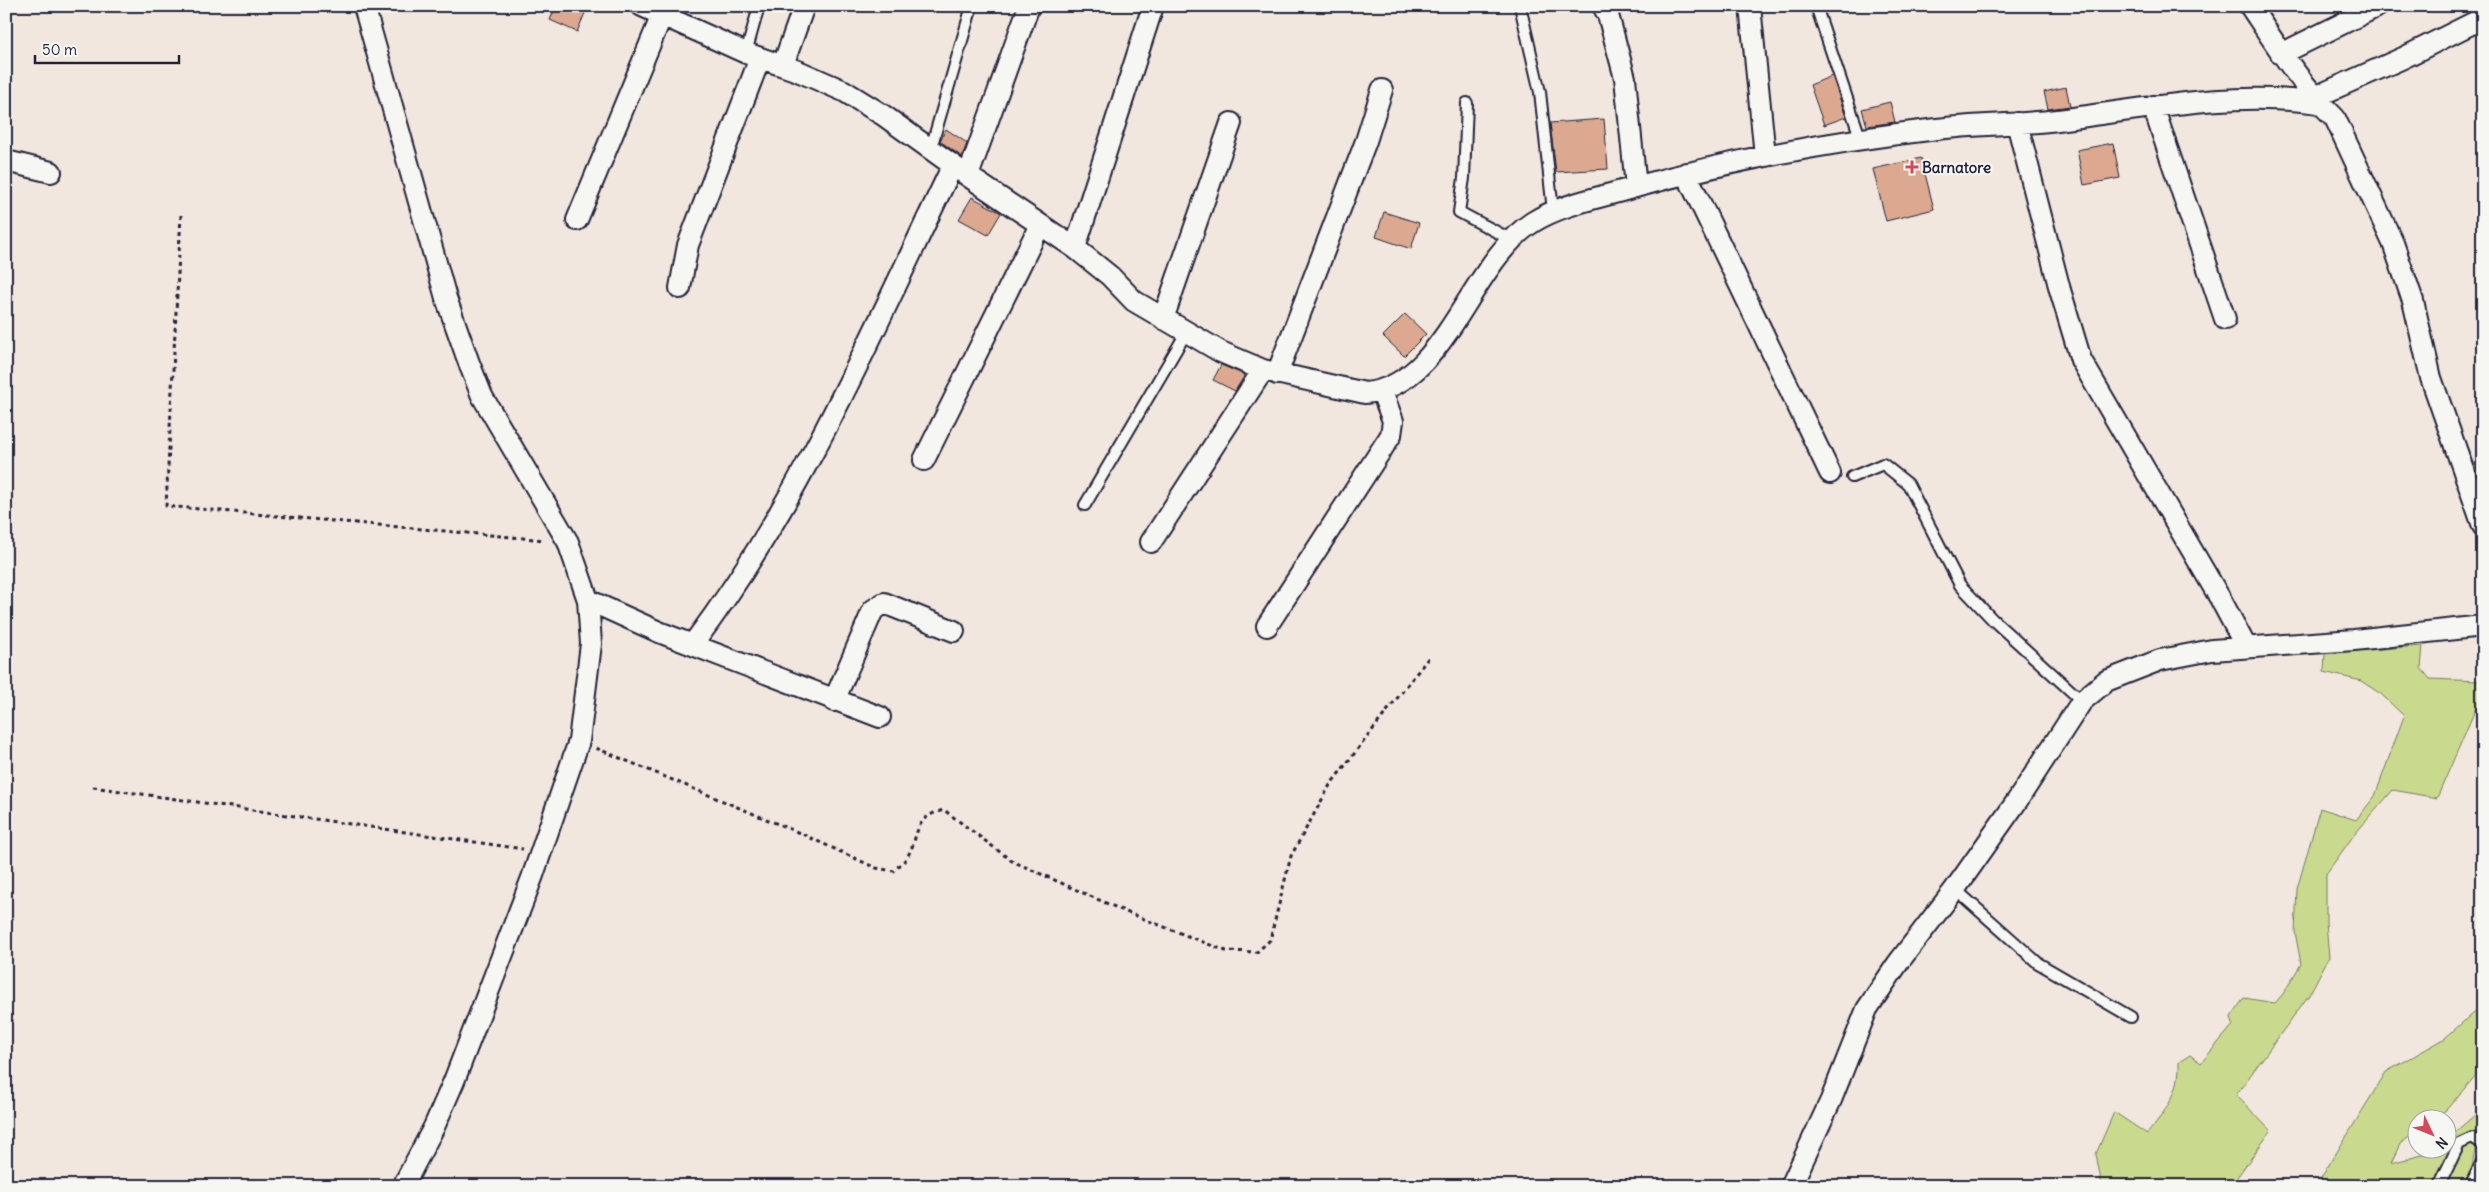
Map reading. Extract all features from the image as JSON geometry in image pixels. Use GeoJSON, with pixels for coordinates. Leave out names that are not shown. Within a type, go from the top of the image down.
{"type":"FeatureCollection","features":[{"type":"Feature","properties":{"kind":"street"},"geometry":{"type":"LineString","coordinates":[[364,6],[446,298],[482,396],[568,542],[588,600],[591,644],[579,741],[541,852],[454,1081],[434,1128],[403,1186]]}},
{"type":"Feature","properties":{"kind":"street"},"geometry":{"type":"LineString","coordinates":[[642,6],[753,56],[783,65],[844,91],[931,148],[961,171],[1075,248],[1110,276],[1134,301],[1221,352],[1270,372],[1365,393],[1382,392],[1397,386],[1423,364],[1510,239],[1553,211],[1686,173],[1765,156],[1938,128],[2056,120],[2153,106],[2236,98],[2317,100],[2483,18]]}},
{"type":"Feature","properties":{"kind":"street"},"geometry":{"type":"LineString","coordinates":[[783,65],[804,6]]}},
{"type":"Feature","properties":{"kind":"street"},"geometry":{"type":"LineString","coordinates":[[693,644],[726,600],[782,509],[819,442],[869,345],[901,274],[961,171],[1029,6]]}},
{"type":"Feature","properties":{"kind":"street"},"geometry":{"type":"LineString","coordinates":[[1075,248],[1153,6]]}},
{"type":"Feature","properties":{"kind":"street"},"geometry":{"type":"LineString","coordinates":[[1603,6],[1625,78],[1636,187]]}},
{"type":"Feature","properties":{"kind":"street"},"geometry":{"type":"LineString","coordinates":[[1750,6],[1765,156]]}},
{"type":"Feature","properties":{"kind":"street"},"geometry":{"type":"LineString","coordinates":[[2250,6],[2281,54],[2317,100],[2335,118],[2393,243],[2413,301],[2431,378],[2483,526]]}},
{"type":"Feature","properties":{"kind":"street"},"geometry":{"type":"LineString","coordinates":[[2281,54],[2378,6]]}},
{"type":"Feature","properties":{"kind":"street"},"geometry":{"type":"LineString","coordinates":[[577,220],[662,15]]}},
{"type":"Feature","properties":{"kind":"street"},"geometry":{"type":"LineString","coordinates":[[680,288],[688,246],[753,56]]}},
{"type":"Feature","properties":{"kind":"street"},"geometry":{"type":"LineString","coordinates":[[1151,542],[1270,372],[1366,141],[1382,90]]}},
{"type":"Feature","properties":{"kind":"street"},"geometry":{"type":"LineString","coordinates":[[2153,106],[2225,319]]}},
{"type":"Feature","properties":{"kind":"street"},"geometry":{"type":"LineString","coordinates":[[1163,319],[1231,123]]}},
{"type":"Feature","properties":{"kind":"street"},"geometry":{"type":"LineString","coordinates":[[2017,123],[2060,290],[2081,360],[2221,600],[2246,647]]}},
{"type":"Feature","properties":{"kind":"street"},"geometry":{"type":"LineString","coordinates":[[6,161],[51,172]]}},
{"type":"Feature","properties":{"kind":"street"},"geometry":{"type":"LineString","coordinates":[[1686,173],[1830,473]]}},
{"type":"Feature","properties":{"kind":"street"},"geometry":{"type":"LineString","coordinates":[[924,460],[1040,225]]}},
{"type":"Feature","properties":{"kind":"street"},"geometry":{"type":"LineString","coordinates":[[1267,626],[1391,435],[1393,421],[1382,392]]}},
{"type":"Feature","properties":{"kind":"street"},"geometry":{"type":"LineString","coordinates":[[588,600],[659,632],[880,717]]}},
{"type":"Feature","properties":{"kind":"street"},"geometry":{"type":"LineString","coordinates":[[834,700],[873,610],[884,603],[954,631]]}},
{"type":"Feature","properties":{"kind":"street"},"geometry":{"type":"LineString","coordinates":[[1791,1186],[1831,1100],[1867,1009],[1898,963],[1955,889],[2082,701],[2106,681],[2160,660],[2212,650],[2354,640],[2483,626]]}},
{"type":"Feature","properties":{"kind":"lane"},"geometry":{"type":"LineString","coordinates":[[753,56],[760,6]]}},
{"type":"Feature","properties":{"kind":"lane"},"geometry":{"type":"LineString","coordinates":[[931,148],[972,6]]}},
{"type":"Feature","properties":{"kind":"lane"},"geometry":{"type":"LineString","coordinates":[[1520,6],[1540,92],[1553,211]]}},
{"type":"Feature","properties":{"kind":"lane"},"geometry":{"type":"LineString","coordinates":[[1816,6],[1861,140]]}},
{"type":"Feature","properties":{"kind":"lane"},"geometry":{"type":"LineString","coordinates":[[1467,103],[1464,178],[1458,212],[1510,239]]}},
{"type":"Feature","properties":{"kind":"lane"},"geometry":{"type":"LineString","coordinates":[[1085,505],[1186,333]]}},
{"type":"Feature","properties":{"kind":"lane"},"geometry":{"type":"LineString","coordinates":[[1852,477],[1883,464],[1908,484],[1960,585],[1993,620],[2082,701]]}},
{"type":"Feature","properties":{"kind":"lane"},"geometry":{"type":"LineString","coordinates":[[1955,889],[2038,963],[2131,1016]]}},
{"type":"Feature","properties":{"kind":"lane"},"geometry":{"type":"LineString","coordinates":[[2439,1186],[2459,1144],[2472,1138],[2483,1145]]}},
{"type":"Feature","properties":{"kind":"lane"},"geometry":{"type":"LineString","coordinates":[[2470,1186],[2483,1160]]}},
{"type":"Feature","properties":{"kind":"path"},"geometry":{"type":"LineString","coordinates":[[181,215],[166,506],[568,542]]}},
{"type":"Feature","properties":{"kind":"path"},"geometry":{"type":"LineString","coordinates":[[579,741],[802,834],[876,868],[894,871],[906,859],[918,827],[930,814],[944,810],[1012,861],[1091,896],[1226,951],[1258,952],[1270,940],[1292,856],[1330,785],[1429,657]]}},
{"type":"Feature","properties":{"kind":"path"},"geometry":{"type":"LineString","coordinates":[[93,787],[541,852]]}},
{"type":"Feature","properties":{"kind":"green space"},"geometry":{"type":"Polygon","coordinates":[[[2423,646],[2421,668],[2430,679],[2481,681],[2479,701],[2437,798],[2393,790],[2354,835],[2326,874],[2326,923],[2329,957],[2309,995],[2236,1095],[2271,1131],[2235,1180],[2245,1186],[2102,1186],[2096,1154],[2114,1112],[2147,1134],[2166,1109],[2174,1092],[2179,1073],[2179,1062],[2190,1055],[2201,1063],[2233,1025],[2231,1017],[2244,998],[2275,1003],[2283,994],[2301,964],[2295,932],[2297,889],[2320,808],[2356,820],[2375,796],[2404,716],[2381,694],[2361,681],[2324,672],[2325,653],[2423,646]]]}},
{"type":"Feature","properties":{"kind":"green space"},"geometry":{"type":"Polygon","coordinates":[[[2483,1004],[2483,1067],[2446,1110],[2406,1110],[2406,1140],[2400,1144],[2391,1163],[2406,1159],[2456,1160],[2456,1131],[2483,1108],[2483,1141],[2475,1149],[2469,1186],[2316,1186],[2386,1072],[2444,1039],[2483,1004]]]}},
{"type":"Feature","properties":{"kind":"building"},"geometry":{"type":"Polygon","coordinates":[[[556,6],[588,6],[577,32],[550,20],[556,6]]]}},
{"type":"Feature","properties":{"kind":"building"},"geometry":{"type":"Polygon","coordinates":[[[1832,76],[1846,117],[1824,125],[1810,85],[1832,76]]]}},
{"type":"Feature","properties":{"kind":"building"},"geometry":{"type":"Polygon","coordinates":[[[2066,87],[2070,106],[2048,109],[2044,92],[2066,87]]]}},
{"type":"Feature","properties":{"kind":"building"},"geometry":{"type":"Polygon","coordinates":[[[1890,102],[1895,122],[1867,126],[1862,109],[1890,102]]]}},
{"type":"Feature","properties":{"kind":"building"},"geometry":{"type":"Polygon","coordinates":[[[1604,119],[1608,169],[1556,172],[1550,123],[1604,119]]]}},
{"type":"Feature","properties":{"kind":"building"},"geometry":{"type":"Polygon","coordinates":[[[946,129],[967,143],[962,157],[940,141],[946,129]]]}},
{"type":"Feature","properties":{"kind":"building"},"geometry":{"type":"Polygon","coordinates":[[[2113,143],[2120,178],[2084,185],[2077,150],[2113,143]]]}},
{"type":"Feature","properties":{"kind":"building"},"geometry":{"type":"Polygon","coordinates":[[[1921,158],[1934,209],[1886,221],[1873,169],[1921,158]]]}},
{"type":"Feature","properties":{"kind":"building"},"geometry":{"type":"Polygon","coordinates":[[[972,197],[1001,213],[988,235],[959,219],[972,197]]]}},
{"type":"Feature","properties":{"kind":"building"},"geometry":{"type":"Polygon","coordinates":[[[1384,212],[1419,223],[1411,249],[1376,237],[1384,212]]]}},
{"type":"Feature","properties":{"kind":"building"},"geometry":{"type":"Polygon","coordinates":[[[1405,314],[1426,334],[1404,356],[1383,336],[1405,314]]]}},
{"type":"Feature","properties":{"kind":"building"},"geometry":{"type":"Polygon","coordinates":[[[1221,365],[1245,375],[1235,391],[1213,380],[1221,365]]]}},
{"type":"Feature","properties":{"kind":"place","name":"Barnatore"},"geometry":{"type":"Point","coordinates":[1912,167]}}]}
